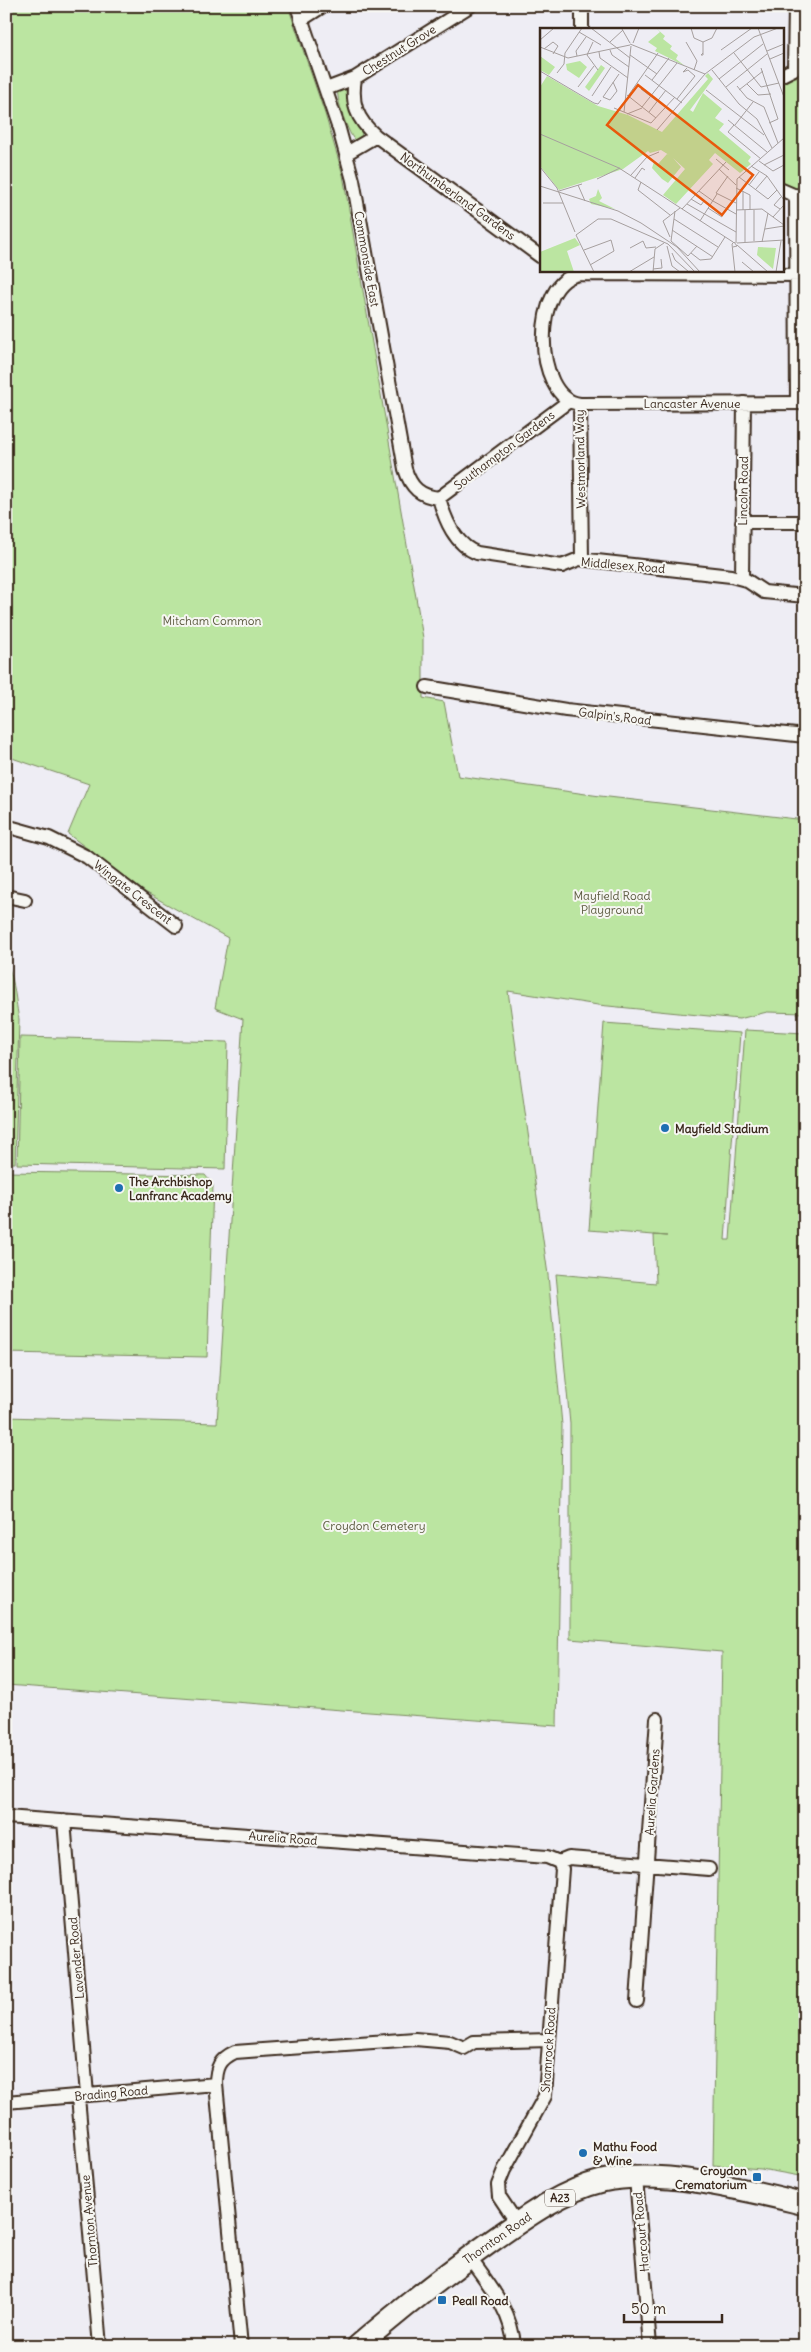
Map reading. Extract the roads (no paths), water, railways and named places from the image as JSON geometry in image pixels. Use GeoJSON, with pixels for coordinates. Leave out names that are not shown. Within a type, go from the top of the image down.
{"type":"FeatureCollection","features":[{"type":"Feature","properties":{"kind":"highway","name":"Thornton Road"},"geometry":{"type":"LineString","coordinates":[[358,2346],[469,2257],[517,2223],[581,2188],[601,2182],[636,2178],[684,2180],[805,2204]]}},
{"type":"Feature","properties":{"kind":"street","name":"Commonside East"},"geometry":{"type":"LineString","coordinates":[[296,6],[326,90],[354,180],[405,470],[410,482],[418,493],[439,498]]}},
{"type":"Feature","properties":{"kind":"street"},"geometry":{"type":"LineString","coordinates":[[301,20],[323,6]]}},
{"type":"Feature","properties":{"kind":"street","name":"Chestnut Grove"},"geometry":{"type":"LineString","coordinates":[[326,90],[355,78],[470,6]]}},
{"type":"Feature","properties":{"kind":"street"},"geometry":{"type":"LineString","coordinates":[[582,6],[582,28]]}},
{"type":"Feature","properties":{"kind":"street"},"geometry":{"type":"LineString","coordinates":[[784,75],[800,71],[795,6]]}},
{"type":"Feature","properties":{"kind":"street","name":"Northumberland Gardens"},"geometry":{"type":"LineString","coordinates":[[355,78],[354,105],[359,118],[376,136],[540,256]]}},
{"type":"Feature","properties":{"kind":"street"},"geometry":{"type":"LineString","coordinates":[[347,153],[376,136]]}},
{"type":"Feature","properties":{"kind":"street"},"geometry":{"type":"LineString","coordinates":[[784,191],[800,195],[801,403]]}},
{"type":"Feature","properties":{"kind":"street","name":"Westmorland Way"},"geometry":{"type":"LineString","coordinates":[[582,559],[574,402],[559,391],[551,376],[544,342],[544,328],[548,308],[563,273],[800,275]]}},
{"type":"Feature","properties":{"kind":"street","name":"Southampton Gardens"},"geometry":{"type":"LineString","coordinates":[[439,498],[574,402]]}},
{"type":"Feature","properties":{"kind":"street","name":"Lancaster Avenue"},"geometry":{"type":"LineString","coordinates":[[574,402],[801,403]]}},
{"type":"Feature","properties":{"kind":"street","name":"Lincoln Road"},"geometry":{"type":"LineString","coordinates":[[742,578],[744,403]]}},
{"type":"Feature","properties":{"kind":"street","name":"Middlesex Road"},"geometry":{"type":"LineString","coordinates":[[439,498],[457,538],[474,551],[562,566],[582,559],[742,578],[764,592],[805,596]]}},
{"type":"Feature","properties":{"kind":"street"},"geometry":{"type":"LineString","coordinates":[[742,522],[805,522]]}},
{"type":"Feature","properties":{"kind":"street","name":"Galpin's Road"},"geometry":{"type":"LineString","coordinates":[[427,687],[590,713],[805,736]]}},
{"type":"Feature","properties":{"kind":"street","name":"Wingate Crescent"},"geometry":{"type":"LineString","coordinates":[[6,826],[49,838],[87,857],[108,871],[176,926]]}},
{"type":"Feature","properties":{"kind":"street"},"geometry":{"type":"LineString","coordinates":[[6,896],[25,900]]}},
{"type":"Feature","properties":{"kind":"street","name":"Aurelia Gardens"},"geometry":{"type":"LineString","coordinates":[[637,2001],[657,1719]]}},
{"type":"Feature","properties":{"kind":"street","name":"Aurelia Road"},"geometry":{"type":"LineString","coordinates":[[6,1817],[547,1857],[559,1862]]}},
{"type":"Feature","properties":{"kind":"street","name":"Lavender Road"},"geometry":{"type":"LineString","coordinates":[[64,1822],[83,2096]]}},
{"type":"Feature","properties":{"kind":"street"},"geometry":{"type":"LineString","coordinates":[[559,1862],[569,1858],[709,1869]]}},
{"type":"Feature","properties":{"kind":"street","name":"Shamrock Road"},"geometry":{"type":"LineString","coordinates":[[517,2223],[499,2196],[498,2185],[504,2170],[543,2101],[562,1869],[559,1862]]}},
{"type":"Feature","properties":{"kind":"street"},"geometry":{"type":"LineString","coordinates":[[241,2346],[216,2084],[216,2071],[220,2062],[235,2052],[416,2039],[450,2042],[464,2048],[474,2042],[549,2040]]}},
{"type":"Feature","properties":{"kind":"street","name":"Brading Road"},"geometry":{"type":"LineString","coordinates":[[6,2102],[216,2084]]}},
{"type":"Feature","properties":{"kind":"street","name":"Thornton Avenue"},"geometry":{"type":"LineString","coordinates":[[83,2096],[100,2346]]}},
{"type":"Feature","properties":{"kind":"street","name":"Harcourt Road"},"geometry":{"type":"LineString","coordinates":[[636,2178],[650,2346]]}},
{"type":"Feature","properties":{"kind":"street"},"geometry":{"type":"LineString","coordinates":[[469,2257],[508,2315],[512,2327],[514,2346]]}},
{"type":"Feature","properties":{"kind":"place","name":"Mayfield Stadium"},"geometry":{"type":"Point","coordinates":[665,1128]}},
{"type":"Feature","properties":{"kind":"place","name":"The Archbishop Lanfranc Academy"},"geometry":{"type":"Point","coordinates":[119,1188]}},
{"type":"Feature","properties":{"kind":"place","name":"Mathu Food & Wine"},"geometry":{"type":"Point","coordinates":[583,2153]}},
{"type":"Feature","properties":{"kind":"place","name":"Croydon Crematorium"},"geometry":{"type":"Point","coordinates":[757,2177]}},
{"type":"Feature","properties":{"kind":"place","name":"Peall Road"},"geometry":{"type":"Point","coordinates":[442,2300]}},
{"type":"Feature","properties":{"kind":"park label","name":"Mitcham Common"},"geometry":{"type":"Point","coordinates":[212,620]}},
{"type":"Feature","properties":{"kind":"park label","name":"Mayfield Road Playground"},"geometry":{"type":"Point","coordinates":[612,902]}},
{"type":"Feature","properties":{"kind":"park label","name":"Croydon Cemetery"},"geometry":{"type":"Point","coordinates":[374,1525]}}]}
